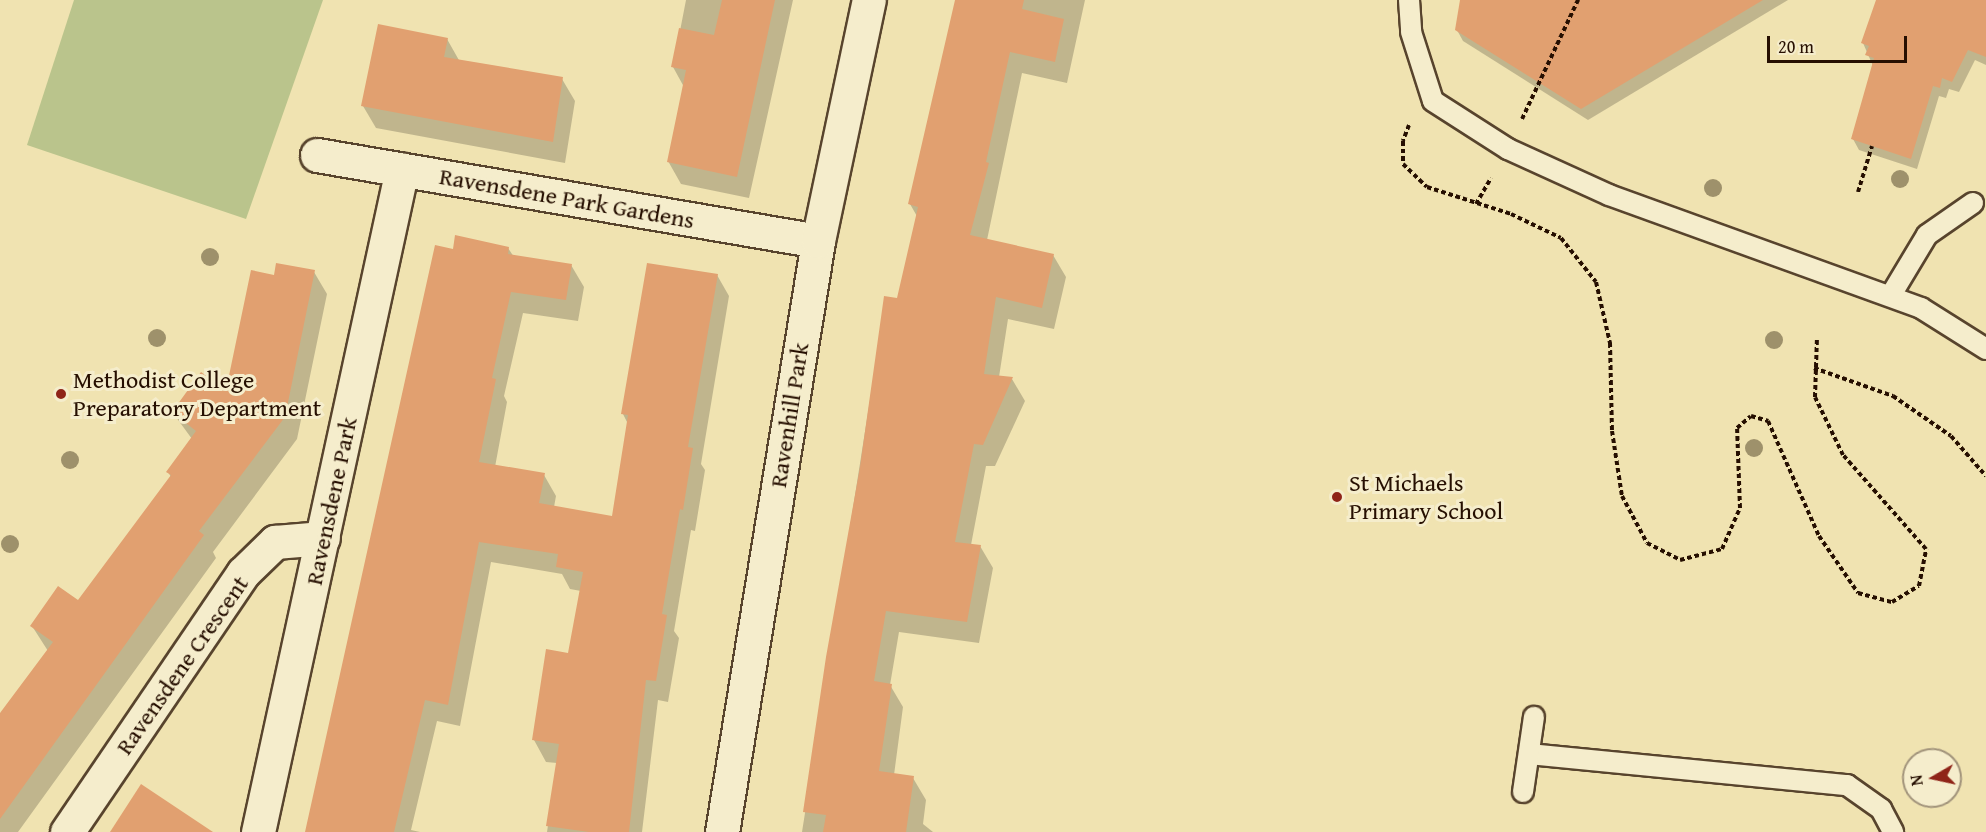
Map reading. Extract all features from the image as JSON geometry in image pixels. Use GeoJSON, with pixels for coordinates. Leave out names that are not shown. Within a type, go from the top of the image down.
{"type":"FeatureCollection","features":[{"type":"Feature","properties":{"kind":"street","name":"Ravenhill Park"},"geometry":{"type":"LineString","coordinates":[[722,832],[818,241],[869,0]]}},
{"type":"Feature","properties":{"kind":"street","name":"Ravensdene Park Gardens"},"geometry":{"type":"LineString","coordinates":[[317,155],[818,241]]}},
{"type":"Feature","properties":{"kind":"street","name":"Ravensdene Park"},"geometry":{"type":"LineString","coordinates":[[258,832],[402,169]]}},
{"type":"Feature","properties":{"kind":"street","name":"Ravensdene Crescent"},"geometry":{"type":"LineString","coordinates":[[67,832],[243,573],[275,542],[323,538]]}},
{"type":"Feature","properties":{"kind":"lane"},"geometry":{"type":"LineString","coordinates":[[1409,0],[1411,32],[1433,101],[1508,149],[1610,195],[1891,295],[1921,308],[1986,349]]}},
{"type":"Feature","properties":{"kind":"lane"},"geometry":{"type":"LineString","coordinates":[[1891,295],[1927,235],[1973,203]]}},
{"type":"Feature","properties":{"kind":"lane"},"geometry":{"type":"LineString","coordinates":[[1523,792],[1534,717]]}},
{"type":"Feature","properties":{"kind":"lane"},"geometry":{"type":"LineString","coordinates":[[1529,754],[1847,785],[1881,809],[1893,832]]}},
{"type":"Feature","properties":{"kind":"path"},"geometry":{"type":"LineString","coordinates":[[1508,149],[1578,0]]}},
{"type":"Feature","properties":{"kind":"path"},"geometry":{"type":"LineString","coordinates":[[1433,101],[1407,128],[1404,164],[1427,187],[1511,214],[1561,238],[1596,282],[1610,343],[1612,431],[1622,496],[1647,543],[1680,561],[1722,549],[1740,508],[1737,428],[1751,416],[1768,421],[1819,536],[1858,593],[1892,602],[1919,586],[1926,549],[1843,455],[1815,397],[1814,368],[1817,337]]}},
{"type":"Feature","properties":{"kind":"path"},"geometry":{"type":"LineString","coordinates":[[1858,192],[1872,146]]}},
{"type":"Feature","properties":{"kind":"path"},"geometry":{"type":"LineString","coordinates":[[1814,368],[1893,396],[1951,436],[1986,476]]}},
{"type":"Feature","properties":{"kind":"green space"},"geometry":{"type":"Polygon","coordinates":[[[74,0],[323,0],[246,219],[27,145],[74,0]]]}},
{"type":"Feature","properties":{"kind":"building"},"geometry":{"type":"Polygon","coordinates":[[[722,0],[775,0],[737,177],[667,162],[686,70],[671,67],[679,28],[714,35],[722,0]]]}},
{"type":"Feature","properties":{"kind":"building"},"geometry":{"type":"Polygon","coordinates":[[[955,0],[1024,0],[1022,9],[1064,19],[1055,62],[1010,52],[986,162],[989,163],[970,235],[1054,254],[1042,308],[996,297],[984,374],[1013,377],[983,445],[974,444],[955,542],[981,545],[967,622],[886,611],[874,681],[892,684],[879,771],[914,776],[906,832],[823,832],[826,815],[803,812],[826,657],[860,467],[884,296],[897,298],[918,207],[908,204],[955,0]]]}},
{"type":"Feature","properties":{"kind":"building"},"geometry":{"type":"Polygon","coordinates":[[[1460,0],[1763,0],[1581,109],[1455,30],[1460,0]]]}},
{"type":"Feature","properties":{"kind":"building"},"geometry":{"type":"Polygon","coordinates":[[[1876,0],[1986,0],[1986,57],[1968,50],[1952,82],[1942,78],[1940,88],[1933,86],[1911,159],[1851,139],[1874,58],[1865,55],[1869,46],[1861,43],[1876,0]]]}},
{"type":"Feature","properties":{"kind":"building"},"geometry":{"type":"Polygon","coordinates":[[[378,24],[448,38],[444,57],[563,77],[553,142],[361,106],[378,24]]]}},
{"type":"Feature","properties":{"kind":"building"},"geometry":{"type":"Polygon","coordinates":[[[455,235],[509,247],[508,254],[572,264],[566,300],[511,292],[492,378],[496,379],[479,462],[545,473],[539,503],[612,516],[628,415],[621,414],[647,263],[718,274],[688,447],[693,448],[683,510],[680,509],[662,614],[667,615],[656,681],[646,680],[629,832],[589,832],[546,826],[559,744],[532,740],[546,649],[568,653],[583,572],[556,567],[558,554],[479,542],[448,705],[425,700],[394,832],[305,832],[435,245],[453,249],[455,235]]]}},
{"type":"Feature","properties":{"kind":"building"},"geometry":{"type":"Polygon","coordinates":[[[276,263],[315,270],[285,417],[199,531],[204,535],[0,819],[0,713],[53,642],[30,626],[58,586],[78,600],[171,475],[166,472],[196,431],[172,412],[201,372],[226,390],[251,270],[274,275],[276,263]]]}},
{"type":"Feature","properties":{"kind":"building"},"geometry":{"type":"Polygon","coordinates":[[[141,784],[213,832],[110,832],[141,784]]]}},
{"type":"Feature","properties":{"kind":"place","name":"Methodist College Preparatory Department"},"geometry":{"type":"Point","coordinates":[61,394]}},
{"type":"Feature","properties":{"kind":"place","name":"St Michaels Primary School"},"geometry":{"type":"Point","coordinates":[1337,497]}}]}
